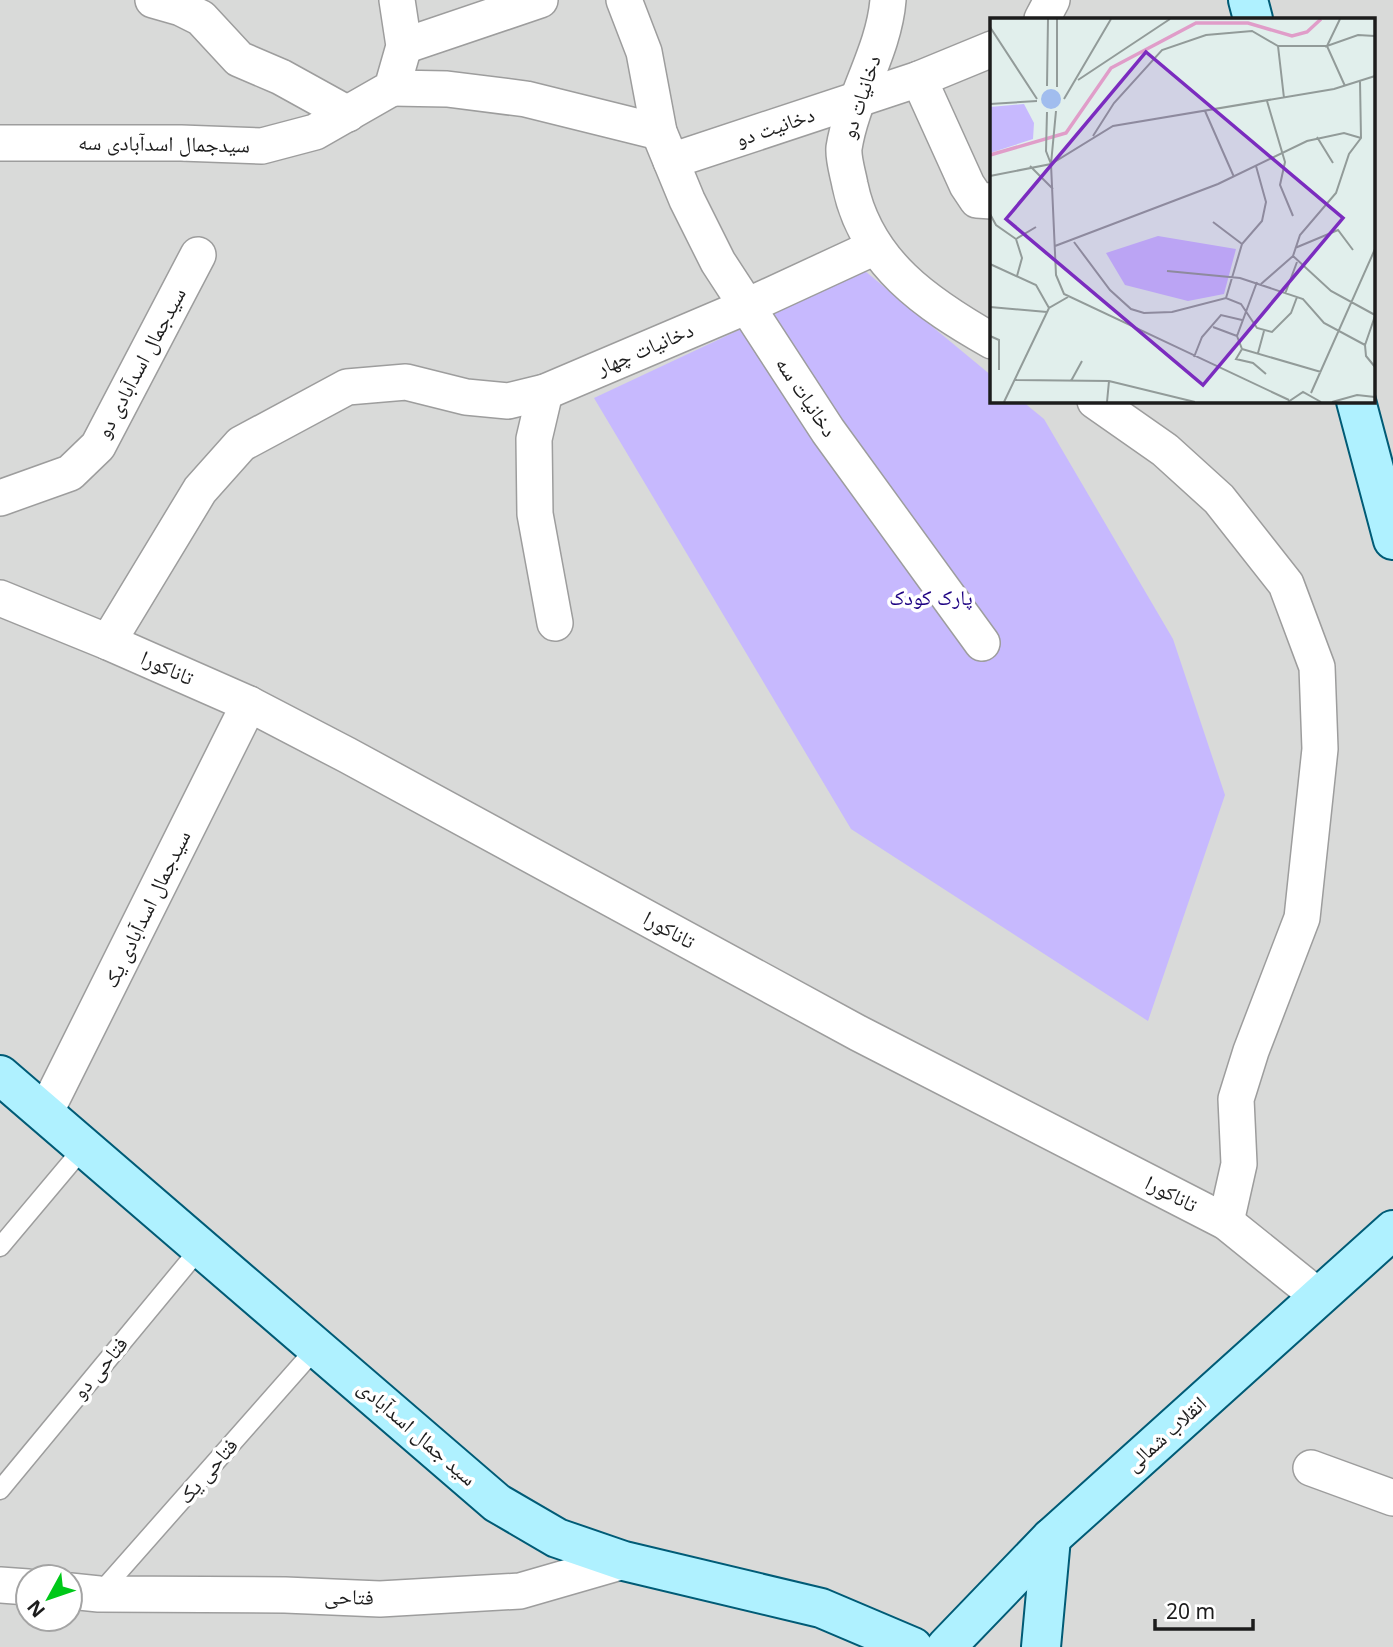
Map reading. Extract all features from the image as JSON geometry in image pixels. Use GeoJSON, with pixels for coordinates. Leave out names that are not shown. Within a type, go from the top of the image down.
{"type":"FeatureCollection","features":[{"type":"Feature","properties":{"kind":"main road"},"geometry":{"type":"LineString","coordinates":[[1248,0],[1253,18]]}},
{"type":"Feature","properties":{"kind":"main road"},"geometry":{"type":"LineString","coordinates":[[1356,402],[1393,540]]}},
{"type":"Feature","properties":{"kind":"main road","name":"سید جمال اسدآبادی"},"geometry":{"type":"LineString","coordinates":[[0,1075],[497,1503],[557,1538],[624,1562],[821,1608],[913,1647]]}},
{"type":"Feature","properties":{"kind":"main road","name":"انقلاب شمالی"},"geometry":{"type":"LineString","coordinates":[[946,1647],[1051,1538],[1393,1230]]}},
{"type":"Feature","properties":{"kind":"main road"},"geometry":{"type":"LineString","coordinates":[[1041,1647],[1051,1538]]}},
{"type":"Feature","properties":{"kind":"street"},"geometry":{"type":"LineString","coordinates":[[153,0],[181,8],[201,18],[239,59],[281,77],[348,114]]}},
{"type":"Feature","properties":{"kind":"street"},"geometry":{"type":"LineString","coordinates":[[397,0],[404,47],[392,88],[447,89],[526,99],[665,147]]}},
{"type":"Feature","properties":{"kind":"street"},"geometry":{"type":"LineString","coordinates":[[404,47],[540,0]]}},
{"type":"Feature","properties":{"kind":"street","name":"دخانیات سه"},"geometry":{"type":"LineString","coordinates":[[624,0],[644,52],[665,147],[718,262],[828,431],[982,643]]}},
{"type":"Feature","properties":{"kind":"street","name":"دخانیات دو"},"geometry":{"type":"LineString","coordinates":[[888,0],[886,22],[857,99],[844,151],[855,210],[875,247],[904,282],[947,315],[990,340]]}},
{"type":"Feature","properties":{"kind":"street"},"geometry":{"type":"LineString","coordinates":[[1043,18],[1052,0]]}},
{"type":"Feature","properties":{"kind":"street","name":"دخانیت دو"},"geometry":{"type":"LineString","coordinates":[[665,147],[857,99],[919,79],[990,50]]}},
{"type":"Feature","properties":{"kind":"street"},"geometry":{"type":"LineString","coordinates":[[919,79],[967,185],[977,200],[990,201]]}},
{"type":"Feature","properties":{"kind":"street","name":"سیدجمال اسدآبادی سه"},"geometry":{"type":"LineString","coordinates":[[0,143],[262,146],[315,132],[392,88]]}},
{"type":"Feature","properties":{"kind":"street","name":"دخانیات چهار"},"geometry":{"type":"LineString","coordinates":[[108,642],[200,490],[241,444],[347,387],[405,382],[466,397],[508,401],[545,392],[746,307],[875,247]]}},
{"type":"Feature","properties":{"kind":"street","name":"سیدجمال اسدآبادی دو"},"geometry":{"type":"LineString","coordinates":[[0,498],[70,473],[98,446],[198,255]]}},
{"type":"Feature","properties":{"kind":"street"},"geometry":{"type":"LineString","coordinates":[[545,392],[534,439],[535,514],[555,622]]}},
{"type":"Feature","properties":{"kind":"street"},"geometry":{"type":"LineString","coordinates":[[1102,405],[1165,450],[1219,499],[1286,584],[1317,667],[1320,749],[1302,918],[1251,1051],[1236,1099],[1239,1164],[1226,1222]]}},
{"type":"Feature","properties":{"kind":"street","name":"تاناکورا"},"geometry":{"type":"LineString","coordinates":[[0,598],[249,704],[347,755],[858,1033],[1226,1222],[1319,1297]]}},
{"type":"Feature","properties":{"kind":"street","name":"سیدجمال اسدآبادی یک"},"geometry":{"type":"LineString","coordinates":[[45,1113],[249,704]]}},
{"type":"Feature","properties":{"kind":"street"},"geometry":{"type":"LineString","coordinates":[[1311,1468],[1393,1498]]}},
{"type":"Feature","properties":{"kind":"street","name":"فتاحی"},"geometry":{"type":"LineString","coordinates":[[85,1593],[380,1599],[520,1591],[624,1562]]}},
{"type":"Feature","properties":{"kind":"lane"},"geometry":{"type":"LineString","coordinates":[[0,1247],[84,1147]]}},
{"type":"Feature","properties":{"kind":"lane","name":"فتاحی دو"},"geometry":{"type":"LineString","coordinates":[[0,1490],[201,1247]]}},
{"type":"Feature","properties":{"kind":"lane","name":"فتاحی یک"},"geometry":{"type":"LineString","coordinates":[[85,1593],[317,1347]]}},
{"type":"Feature","properties":{"kind":"shaded area"},"geometry":{"type":"Polygon","coordinates":[[[0,0],[1393,0],[1393,1647],[0,1647],[0,0]]]}},
{"type":"Feature","properties":{"kind":"green space","name":"پارک کودک"},"geometry":{"type":"Polygon","coordinates":[[[865,271],[990,374],[990,402],[1023,402],[1044,419],[1173,639],[1225,795],[1148,1021],[851,829],[594,398],[865,271]]]}}]}
